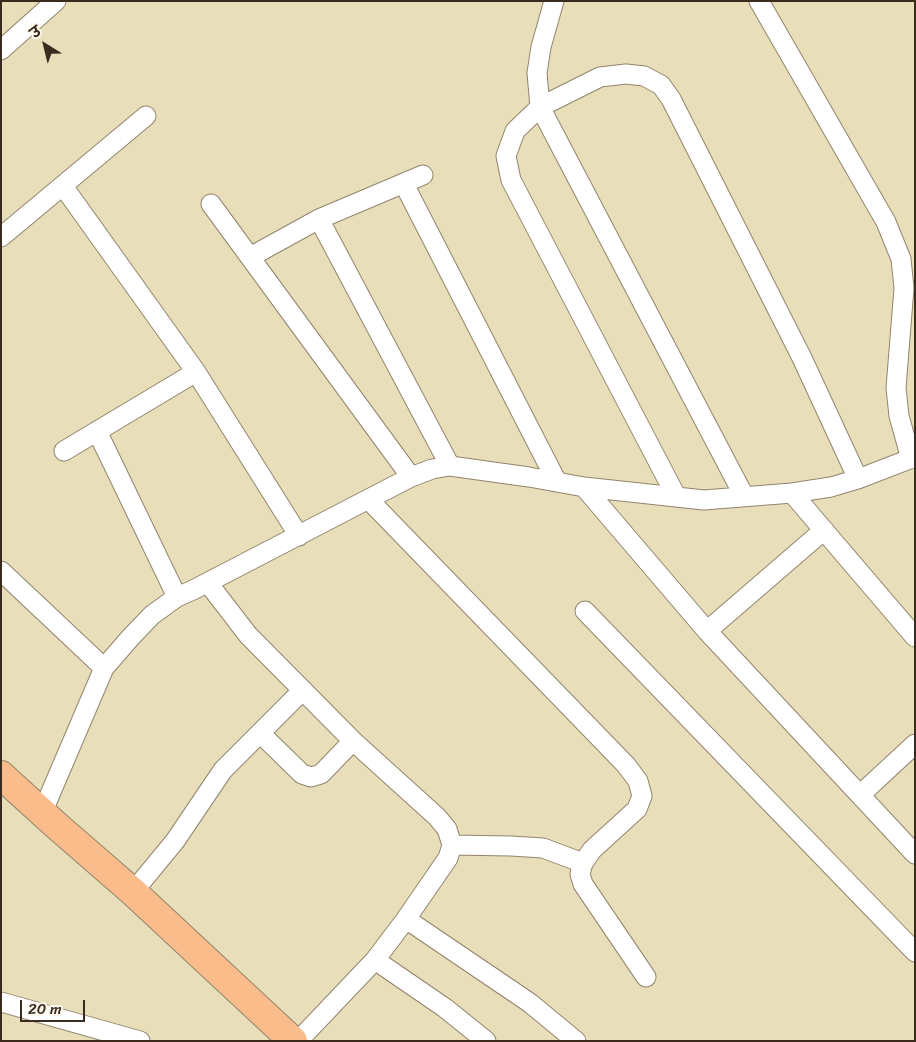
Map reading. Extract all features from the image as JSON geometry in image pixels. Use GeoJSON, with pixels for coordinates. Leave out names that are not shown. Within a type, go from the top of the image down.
{"type":"FeatureCollection","features":[{"type":"Feature","properties":{"kind":"highway"},"geometry":{"type":"LineString","coordinates":[[1,775],[133,892],[293,1041]]}},
{"type":"Feature","properties":{"kind":"street"},"geometry":{"type":"LineString","coordinates":[[1,50],[56,1]]}},
{"type":"Feature","properties":{"kind":"street"},"geometry":{"type":"LineString","coordinates":[[554,1],[537,73],[540,107],[744,496]]}},
{"type":"Feature","properties":{"kind":"street"},"geometry":{"type":"LineString","coordinates":[[42,813],[104,668],[152,615],[177,597],[432,469],[450,466],[584,487],[704,500],[792,493],[831,487],[913,458],[899,416],[896,388],[904,288],[901,259],[886,222],[759,1]]}},
{"type":"Feature","properties":{"kind":"street"},"geometry":{"type":"LineString","coordinates":[[676,496],[510,180],[506,156],[515,131],[540,107],[600,78],[626,74],[644,76],[660,85],[671,98],[773,300],[858,479]]}},
{"type":"Feature","properties":{"kind":"street"},"geometry":{"type":"LineString","coordinates":[[1,237],[146,116]]}},
{"type":"Feature","properties":{"kind":"street"},"geometry":{"type":"LineString","coordinates":[[250,257],[319,219],[423,175]]}},
{"type":"Feature","properties":{"kind":"street"},"geometry":{"type":"LineString","coordinates":[[404,184],[557,482]]}},
{"type":"Feature","properties":{"kind":"street"},"geometry":{"type":"LineString","coordinates":[[63,186],[196,372],[299,536]]}},
{"type":"Feature","properties":{"kind":"street"},"geometry":{"type":"LineString","coordinates":[[211,204],[411,478]]}},
{"type":"Feature","properties":{"kind":"street"},"geometry":{"type":"LineString","coordinates":[[319,219],[450,466]]}},
{"type":"Feature","properties":{"kind":"street"},"geometry":{"type":"LineString","coordinates":[[64,451],[196,372]]}},
{"type":"Feature","properties":{"kind":"street"},"geometry":{"type":"LineString","coordinates":[[97,431],[177,597]]}},
{"type":"Feature","properties":{"kind":"street"},"geometry":{"type":"LineString","coordinates":[[584,487],[707,631],[915,854]]}},
{"type":"Feature","properties":{"kind":"street"},"geometry":{"type":"LineString","coordinates":[[792,493],[915,638]]}},
{"type":"Feature","properties":{"kind":"street"},"geometry":{"type":"LineString","coordinates":[[369,500],[626,765],[638,781],[642,796],[637,809],[592,850],[583,863],[580,874],[582,884],[646,977]]}},
{"type":"Feature","properties":{"kind":"street"},"geometry":{"type":"LineString","coordinates":[[707,631],[824,530]]}},
{"type":"Feature","properties":{"kind":"street"},"geometry":{"type":"LineString","coordinates":[[1,571],[104,668]]}},
{"type":"Feature","properties":{"kind":"street"},"geometry":{"type":"LineString","coordinates":[[208,583],[248,635],[353,741],[437,818],[447,829],[452,845],[448,858],[375,960],[298,1041]]}},
{"type":"Feature","properties":{"kind":"street"},"geometry":{"type":"LineString","coordinates":[[586,611],[915,952]]}},
{"type":"Feature","properties":{"kind":"street"},"geometry":{"type":"LineString","coordinates":[[133,892],[175,841],[223,770],[303,690]]}},
{"type":"Feature","properties":{"kind":"street"},"geometry":{"type":"LineString","coordinates":[[260,733],[302,774],[311,777],[321,774],[353,741]]}},
{"type":"Feature","properties":{"kind":"street"},"geometry":{"type":"LineString","coordinates":[[861,794],[915,744]]}},
{"type":"Feature","properties":{"kind":"street"},"geometry":{"type":"LineString","coordinates":[[452,845],[543,848],[583,863]]}},
{"type":"Feature","properties":{"kind":"street"},"geometry":{"type":"LineString","coordinates":[[406,918],[530,1003],[576,1041]]}},
{"type":"Feature","properties":{"kind":"street"},"geometry":{"type":"LineString","coordinates":[[375,960],[445,1008],[486,1041]]}},
{"type":"Feature","properties":{"kind":"street"},"geometry":{"type":"LineString","coordinates":[[1,1002],[140,1041]]}}]}
